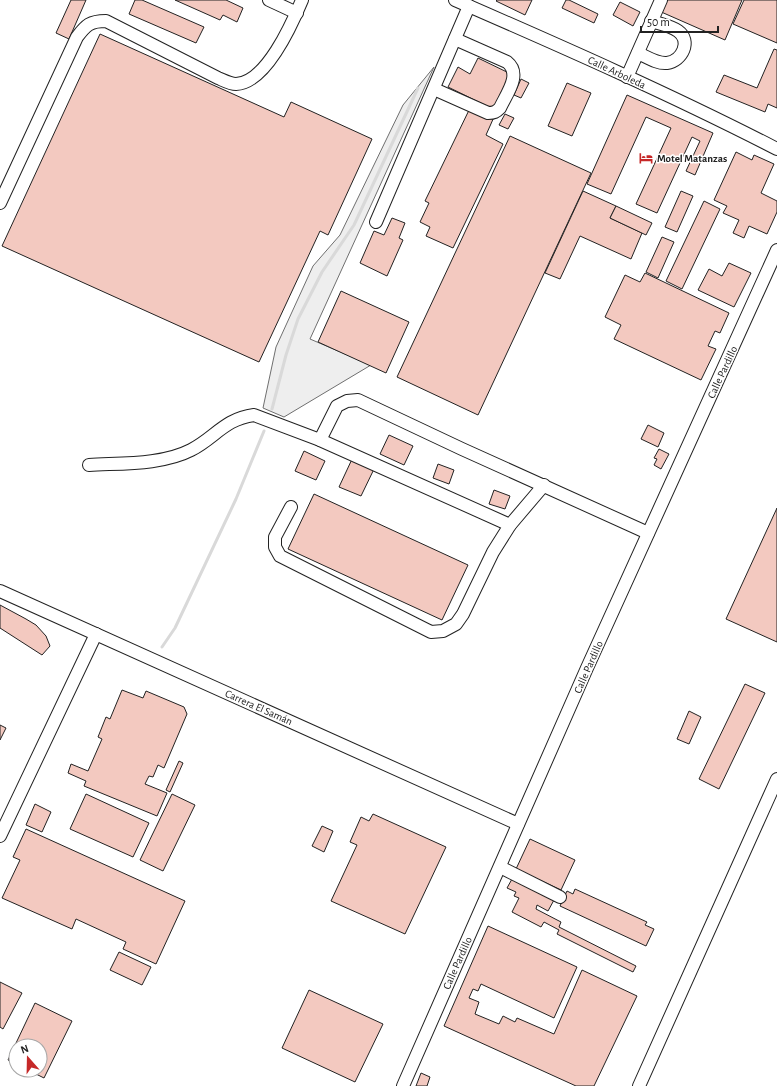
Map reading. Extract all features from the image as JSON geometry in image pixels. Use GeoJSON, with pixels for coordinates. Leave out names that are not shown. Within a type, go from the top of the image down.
{"type":"FeatureCollection","features":[{"type":"Feature","properties":{"kind":"street"},"geometry":{"type":"LineString","coordinates":[[269,0],[296,13]]}},
{"type":"Feature","properties":{"kind":"street"},"geometry":{"type":"LineString","coordinates":[[0,203],[77,37],[84,27],[94,21],[106,21],[218,78],[235,84],[248,81],[261,72],[271,60],[302,0]]}},
{"type":"Feature","properties":{"kind":"street","name":"Calle Arboleda"},"geometry":{"type":"LineString","coordinates":[[455,0],[713,116],[777,148]]}},
{"type":"Feature","properties":{"kind":"street"},"geometry":{"type":"LineString","coordinates":[[627,77],[661,0]]}},
{"type":"Feature","properties":{"kind":"street"},"geometry":{"type":"LineString","coordinates":[[376,222],[469,6]]}},
{"type":"Feature","properties":{"kind":"street"},"geometry":{"type":"LineString","coordinates":[[638,52],[659,62],[667,63],[676,60],[682,55],[685,46],[684,38],[678,31],[652,21]]}},
{"type":"Feature","properties":{"kind":"street"},"geometry":{"type":"LineString","coordinates":[[434,90],[488,113],[492,113],[497,112],[500,108],[514,79],[512,66],[455,39]]}},
{"type":"Feature","properties":{"kind":"street","name":"Calle Pardillo"},"geometry":{"type":"LineString","coordinates":[[403,1086],[587,668],[777,250]]}},
{"type":"Feature","properties":{"kind":"street"},"geometry":{"type":"LineString","coordinates":[[320,440],[337,406],[348,401],[358,400],[544,486],[648,532]]}},
{"type":"Feature","properties":{"kind":"street"},"geometry":{"type":"LineString","coordinates":[[89,465],[170,458],[191,450],[230,422],[254,415],[320,440],[510,526]]}},
{"type":"Feature","properties":{"kind":"street"},"geometry":{"type":"LineString","coordinates":[[291,507],[275,537],[275,548],[280,556],[431,632],[443,631],[456,624],[463,614],[493,552],[510,526],[544,486]]}},
{"type":"Feature","properties":{"kind":"street","name":"Carrera El Samán"},"geometry":{"type":"LineString","coordinates":[[0,591],[518,824]]}},
{"type":"Feature","properties":{"kind":"street"},"geometry":{"type":"LineString","coordinates":[[0,836],[96,634]]}},
{"type":"Feature","properties":{"kind":"street"},"geometry":{"type":"LineString","coordinates":[[639,1086],[777,779]]}},
{"type":"Feature","properties":{"kind":"street"},"geometry":{"type":"LineString","coordinates":[[500,866],[560,897]]}},
{"type":"Feature","properties":{"kind":"shaded area"},"geometry":{"type":"Polygon","coordinates":[[[434,67],[310,339],[371,365],[284,417],[263,408],[276,347],[313,266],[340,235],[403,105],[434,67]]]}},
{"type":"Feature","properties":{"kind":"building"},"geometry":{"type":"Polygon","coordinates":[[[71,0],[86,0],[69,39],[56,33],[71,0]]]}},
{"type":"Feature","properties":{"kind":"building"},"geometry":{"type":"Polygon","coordinates":[[[135,0],[142,0],[204,27],[196,43],[129,14],[135,0]]]}},
{"type":"Feature","properties":{"kind":"building"},"geometry":{"type":"Polygon","coordinates":[[[175,0],[226,0],[243,8],[237,22],[223,15],[220,20],[175,0]]]}},
{"type":"Feature","properties":{"kind":"building"},"geometry":{"type":"Polygon","coordinates":[[[532,0],[525,15],[496,1],[532,0]]]}},
{"type":"Feature","properties":{"kind":"building"},"geometry":{"type":"Polygon","coordinates":[[[566,0],[569,0],[598,14],[594,23],[562,8],[566,0]]]}},
{"type":"Feature","properties":{"kind":"building"},"geometry":{"type":"Polygon","coordinates":[[[664,0],[742,0],[725,40],[659,11],[664,0]]]}},
{"type":"Feature","properties":{"kind":"building"},"geometry":{"type":"Polygon","coordinates":[[[744,0],[777,0],[777,43],[733,24],[744,0]]]}},
{"type":"Feature","properties":{"kind":"building"},"geometry":{"type":"Polygon","coordinates":[[[620,2],[640,12],[633,26],[613,15],[620,2]]]}},
{"type":"Feature","properties":{"kind":"building"},"geometry":{"type":"Polygon","coordinates":[[[100,34],[284,117],[291,102],[372,139],[328,235],[320,231],[259,362],[2,246],[100,34]]]}},
{"type":"Feature","properties":{"kind":"building"},"geometry":{"type":"Polygon","coordinates":[[[774,49],[777,50],[777,108],[768,104],[765,112],[716,92],[724,75],[757,88],[774,49]]]}},
{"type":"Feature","properties":{"kind":"building"},"geometry":{"type":"Polygon","coordinates":[[[478,58],[511,74],[493,109],[448,87],[458,67],[470,74],[478,58]]]}},
{"type":"Feature","properties":{"kind":"building"},"geometry":{"type":"Polygon","coordinates":[[[521,79],[529,83],[521,98],[514,95],[521,79]]]}},
{"type":"Feature","properties":{"kind":"building"},"geometry":{"type":"Polygon","coordinates":[[[567,83],[591,93],[572,136],[548,126],[567,83]]]}},
{"type":"Feature","properties":{"kind":"building"},"geometry":{"type":"Polygon","coordinates":[[[627,95],[713,133],[695,175],[686,171],[700,141],[692,137],[657,213],[636,204],[671,128],[646,117],[611,194],[587,184],[627,95]]]}},
{"type":"Feature","properties":{"kind":"building"},"geometry":{"type":"Polygon","coordinates":[[[471,106],[494,117],[486,135],[503,144],[453,248],[426,236],[430,227],[420,222],[429,203],[425,201],[471,106]]]}},
{"type":"Feature","properties":{"kind":"building"},"geometry":{"type":"Polygon","coordinates":[[[505,114],[514,118],[508,129],[499,125],[505,114]]]}},
{"type":"Feature","properties":{"kind":"building"},"geometry":{"type":"Polygon","coordinates":[[[510,136],[591,173],[478,415],[397,377],[510,136]]]}},
{"type":"Feature","properties":{"kind":"building"},"geometry":{"type":"Polygon","coordinates":[[[736,152],[752,160],[754,155],[774,164],[761,193],[777,201],[777,212],[767,234],[749,226],[744,238],[733,233],[739,220],[723,213],[727,206],[714,200],[736,152]]]}},
{"type":"Feature","properties":{"kind":"building"},"geometry":{"type":"Polygon","coordinates":[[[583,191],[616,206],[610,218],[642,233],[631,259],[580,236],[560,279],[545,273],[583,191]]]}},
{"type":"Feature","properties":{"kind":"building"},"geometry":{"type":"Polygon","coordinates":[[[681,191],[693,196],[677,232],[665,227],[681,191]]]}},
{"type":"Feature","properties":{"kind":"building"},"geometry":{"type":"Polygon","coordinates":[[[704,201],[720,209],[682,289],[666,281],[704,201]]]}},
{"type":"Feature","properties":{"kind":"building"},"geometry":{"type":"Polygon","coordinates":[[[616,206],[652,223],[646,235],[610,218],[616,206]]]}},
{"type":"Feature","properties":{"kind":"building"},"geometry":{"type":"Polygon","coordinates":[[[392,218],[405,223],[399,238],[403,240],[387,276],[360,263],[374,231],[384,235],[392,218]]]}},
{"type":"Feature","properties":{"kind":"building"},"geometry":{"type":"Polygon","coordinates":[[[662,237],[674,242],[658,278],[646,272],[662,237]]]}},
{"type":"Feature","properties":{"kind":"building"},"geometry":{"type":"Polygon","coordinates":[[[729,263],[751,273],[734,307],[698,290],[709,269],[722,276],[729,263]]]}},
{"type":"Feature","properties":{"kind":"building"},"geometry":{"type":"Polygon","coordinates":[[[645,273],[729,313],[720,333],[715,331],[708,346],[716,349],[701,380],[614,339],[621,325],[605,317],[625,275],[640,282],[645,273]]]}},
{"type":"Feature","properties":{"kind":"building"},"geometry":{"type":"Polygon","coordinates":[[[341,291],[409,322],[386,373],[318,342],[341,291]]]}},
{"type":"Feature","properties":{"kind":"building"},"geometry":{"type":"Polygon","coordinates":[[[648,425],[664,433],[658,447],[641,439],[648,425]]]}},
{"type":"Feature","properties":{"kind":"building"},"geometry":{"type":"Polygon","coordinates":[[[389,435],[413,446],[404,465],[380,454],[389,435]]]}},
{"type":"Feature","properties":{"kind":"building"},"geometry":{"type":"Polygon","coordinates":[[[659,449],[669,454],[661,469],[654,465],[657,459],[654,458],[659,449]]]}},
{"type":"Feature","properties":{"kind":"building"},"geometry":{"type":"Polygon","coordinates":[[[304,451],[325,461],[316,480],[295,471],[304,451]]]}},
{"type":"Feature","properties":{"kind":"building"},"geometry":{"type":"Polygon","coordinates":[[[353,457],[375,467],[361,496],[339,487],[353,457]]]}},
{"type":"Feature","properties":{"kind":"building"},"geometry":{"type":"Polygon","coordinates":[[[438,464],[454,470],[449,484],[433,478],[438,464]]]}},
{"type":"Feature","properties":{"kind":"building"},"geometry":{"type":"Polygon","coordinates":[[[494,490],[510,496],[505,509],[489,504],[494,490]]]}},
{"type":"Feature","properties":{"kind":"building"},"geometry":{"type":"Polygon","coordinates":[[[314,494],[468,565],[442,620],[288,549],[314,494]]]}},
{"type":"Feature","properties":{"kind":"building"},"geometry":{"type":"Polygon","coordinates":[[[777,508],[777,642],[726,619],[777,508]]]}},
{"type":"Feature","properties":{"kind":"building"},"geometry":{"type":"Polygon","coordinates":[[[0,605],[36,625],[46,636],[50,646],[42,655],[0,628],[0,605]]]}},
{"type":"Feature","properties":{"kind":"building"},"geometry":{"type":"Polygon","coordinates":[[[745,684],[765,693],[719,789],[699,779],[745,684]]]}},
{"type":"Feature","properties":{"kind":"building"},"geometry":{"type":"Polygon","coordinates":[[[122,690],[143,698],[146,691],[184,707],[187,714],[164,768],[158,765],[153,777],[149,776],[145,784],[167,793],[157,816],[84,786],[86,781],[68,773],[71,764],[88,771],[102,739],[98,737],[106,717],[110,719],[122,690]]]}},
{"type":"Feature","properties":{"kind":"building"},"geometry":{"type":"Polygon","coordinates":[[[689,711],[701,717],[689,744],[677,739],[689,711]]]}},
{"type":"Feature","properties":{"kind":"building"},"geometry":{"type":"Polygon","coordinates":[[[0,725],[6,728],[0,740],[0,725]]]}},
{"type":"Feature","properties":{"kind":"building"},"geometry":{"type":"Polygon","coordinates":[[[179,761],[183,763],[170,792],[166,790],[179,761]]]}},
{"type":"Feature","properties":{"kind":"building"},"geometry":{"type":"Polygon","coordinates":[[[86,794],[149,823],[133,857],[70,829],[86,794]]]}},
{"type":"Feature","properties":{"kind":"building"},"geometry":{"type":"Polygon","coordinates":[[[172,794],[195,805],[163,871],[140,860],[172,794]]]}},
{"type":"Feature","properties":{"kind":"building"},"geometry":{"type":"Polygon","coordinates":[[[35,804],[51,812],[42,832],[26,825],[35,804]]]}},
{"type":"Feature","properties":{"kind":"building"},"geometry":{"type":"Polygon","coordinates":[[[373,814],[446,847],[405,934],[331,901],[357,845],[350,842],[361,817],[369,821],[373,814]]]}},
{"type":"Feature","properties":{"kind":"building"},"geometry":{"type":"Polygon","coordinates":[[[322,826],[333,831],[324,852],[312,846],[322,826]]]}},
{"type":"Feature","properties":{"kind":"building"},"geometry":{"type":"Polygon","coordinates":[[[26,829],[185,901],[156,964],[123,949],[126,942],[76,919],[72,929],[2,898],[20,860],[13,857],[26,829]]]}},
{"type":"Feature","properties":{"kind":"building"},"geometry":{"type":"Polygon","coordinates":[[[530,839],[575,860],[561,890],[516,869],[530,839]]]}},
{"type":"Feature","properties":{"kind":"building"},"geometry":{"type":"Polygon","coordinates":[[[512,879],[554,900],[548,911],[537,905],[536,909],[561,922],[559,927],[636,966],[633,972],[557,934],[559,930],[544,922],[541,927],[512,912],[519,898],[514,896],[516,892],[507,888],[512,879]]]}},
{"type":"Feature","properties":{"kind":"building"},"geometry":{"type":"Polygon","coordinates":[[[575,889],[647,922],[645,925],[654,929],[646,946],[560,906],[567,891],[573,894],[575,889]]]}},
{"type":"Feature","properties":{"kind":"building"},"geometry":{"type":"Polygon","coordinates":[[[488,926],[577,967],[554,1018],[481,984],[478,991],[473,989],[469,998],[479,1002],[475,1014],[499,1024],[503,1016],[515,1022],[517,1018],[554,1034],[582,970],[637,996],[594,1086],[576,1086],[444,1026],[488,926]]]}},
{"type":"Feature","properties":{"kind":"building"},"geometry":{"type":"Polygon","coordinates":[[[119,952],[151,967],[142,985],[110,970],[119,952]]]}},
{"type":"Feature","properties":{"kind":"building"},"geometry":{"type":"Polygon","coordinates":[[[0,982],[22,993],[3,1029],[0,1027],[0,982]]]}},
{"type":"Feature","properties":{"kind":"building"},"geometry":{"type":"Polygon","coordinates":[[[309,990],[383,1024],[355,1082],[282,1048],[309,990]]]}},
{"type":"Feature","properties":{"kind":"building"},"geometry":{"type":"Polygon","coordinates":[[[35,1003],[72,1021],[48,1070],[48,1038],[18,1038],[35,1003]]]}},
{"type":"Feature","properties":{"kind":"building"},"geometry":{"type":"Polygon","coordinates":[[[421,1073],[430,1077],[427,1086],[416,1086],[421,1073]]]}},
{"type":"Feature","properties":{"kind":"waterway"},"geometry":{"type":"LineString","coordinates":[[272,409],[286,355],[298,319],[322,272],[354,225],[418,88]]}},
{"type":"Feature","properties":{"kind":"waterway"},"geometry":{"type":"LineString","coordinates":[[162,647],[175,628],[236,499],[264,431]]}},
{"type":"Feature","properties":{"kind":"place","name":"Motel Matanzas"},"geometry":{"type":"Point","coordinates":[646,158]}}]}
